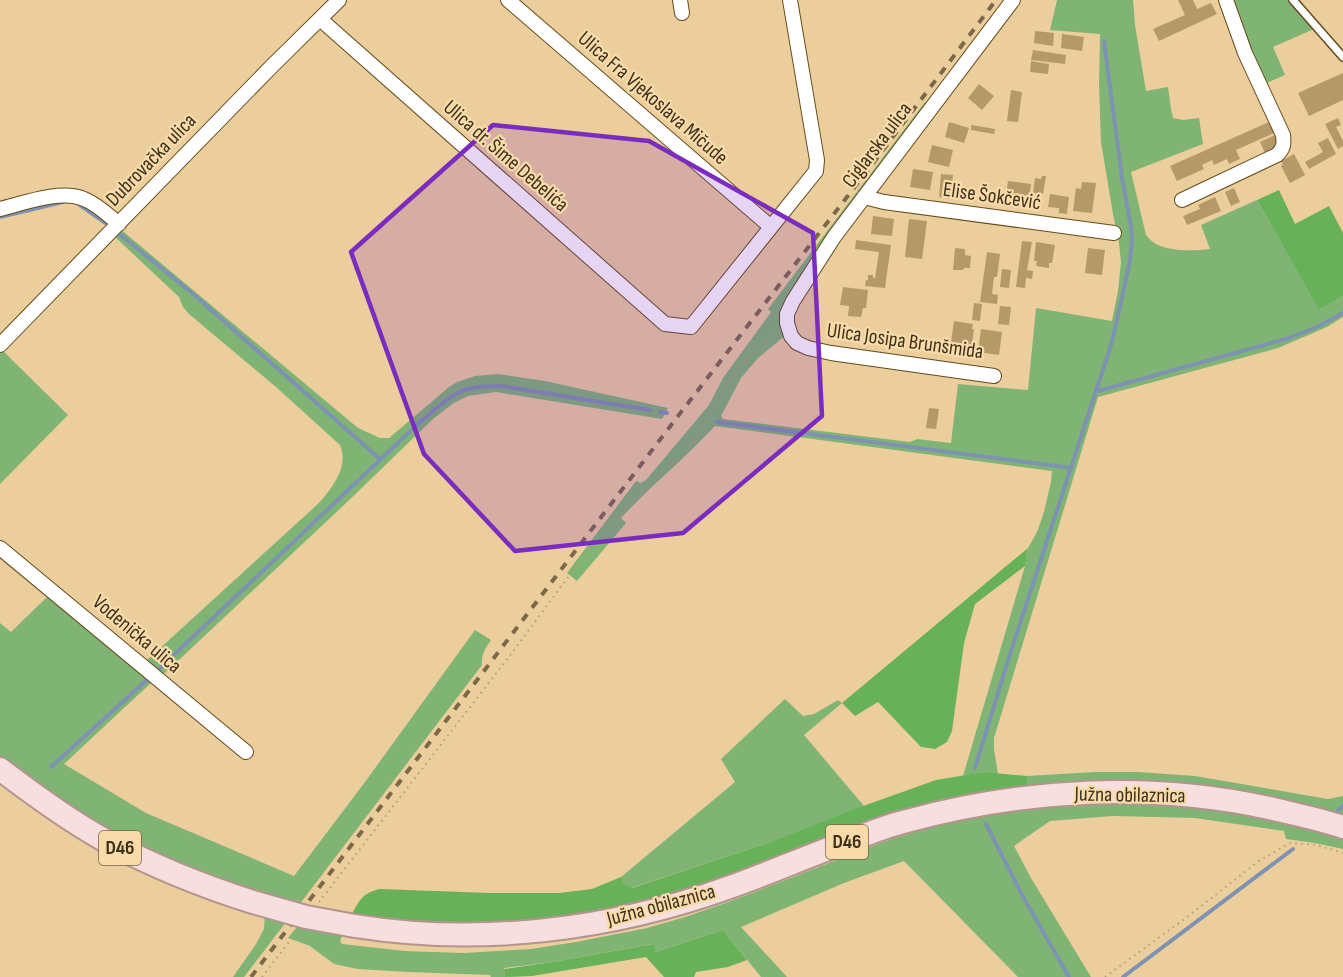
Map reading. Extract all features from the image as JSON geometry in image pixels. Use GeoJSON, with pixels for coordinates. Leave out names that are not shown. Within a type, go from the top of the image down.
{"type":"FeatureCollection","features":[{"type":"Feature","properties":{"kind":"main road","name":"Južna obilaznica"},"geometry":{"type":"LineString","coordinates":[[0,769],[54,808],[105,840],[149,863],[189,880],[306,917],[386,931],[517,933],[615,920],[672,906],[730,887],[905,821],[969,806],[1041,795],[1117,791],[1195,796],[1268,808],[1343,827]]}},
{"type":"Feature","properties":{"kind":"street","name":"Ulica Fra Vjekoslava Mičude"},"geometry":{"type":"LineString","coordinates":[[508,0],[771,227]]}},
{"type":"Feature","properties":{"kind":"street"},"geometry":{"type":"LineString","coordinates":[[771,227],[816,171],[817,160],[790,0]]}},
{"type":"Feature","properties":{"kind":"street","name":"Ciglarska ulica"},"geometry":{"type":"LineString","coordinates":[[787,323],[787,314],[800,289],[834,237],[1013,0]]}},
{"type":"Feature","properties":{"kind":"street"},"geometry":{"type":"LineString","coordinates":[[1182,200],[1277,155],[1283,149],[1283,135],[1245,53],[1226,0]]}},
{"type":"Feature","properties":{"kind":"street","name":"Dubrovačka ulica"},"geometry":{"type":"LineString","coordinates":[[0,345],[335,2]]}},
{"type":"Feature","properties":{"kind":"street","name":"Ulica dr. Šime Debelića"},"geometry":{"type":"LineString","coordinates":[[320,19],[665,324],[691,327],[771,227]]}},
{"type":"Feature","properties":{"kind":"street"},"geometry":{"type":"LineString","coordinates":[[0,209],[60,195],[81,197],[119,224]]}},
{"type":"Feature","properties":{"kind":"street","name":"Elise Šokčević"},"geometry":{"type":"LineString","coordinates":[[864,197],[884,202],[1114,233]]}},
{"type":"Feature","properties":{"kind":"street","name":"Ulica Josipa Brunšmida"},"geometry":{"type":"LineString","coordinates":[[787,323],[791,336],[797,343],[808,348],[994,375]]}},
{"type":"Feature","properties":{"kind":"street","name":"Vodenička ulica"},"geometry":{"type":"LineString","coordinates":[[0,548],[246,752]]}},
{"type":"Feature","properties":{"kind":"lane"},"geometry":{"type":"LineString","coordinates":[[1293,0],[1343,57]]}},
{"type":"Feature","properties":{"kind":"path"},"geometry":{"type":"LineString","coordinates":[[316,906],[589,549],[631,503],[690,448],[731,377],[759,346],[787,323]]}},
{"type":"Feature","properties":{"kind":"path"},"geometry":{"type":"LineString","coordinates":[[1105,977],[1259,861],[1290,843],[1317,845],[1343,853]]}},
{"type":"Feature","properties":{"kind":"path"},"geometry":{"type":"LineString","coordinates":[[262,977],[296,932]]}},
{"type":"Feature","properties":{"kind":"highlighted area"},"geometry":{"type":"Polygon","coordinates":[[[493,125],[649,141],[813,233],[822,416],[683,533],[515,551],[424,454],[351,252],[493,125]]]}},
{"type":"Feature","properties":{"kind":"green space"},"geometry":{"type":"Polygon","coordinates":[[[1057,0],[1133,0],[1146,91],[1168,87],[1173,118],[1183,120],[1199,118],[1203,144],[1131,172],[1146,235],[1153,242],[1165,248],[1210,249],[1201,225],[1257,200],[1319,308],[1343,296],[1343,317],[1327,327],[1278,348],[1098,397],[994,738],[998,774],[984,772],[963,776],[1025,566],[1028,548],[1044,512],[1052,471],[715,426],[621,518],[626,523],[577,581],[567,573],[636,481],[640,483],[646,480],[709,405],[723,378],[771,312],[768,309],[925,102],[930,106],[816,258],[786,335],[758,358],[741,378],[721,416],[723,419],[910,442],[917,439],[951,443],[958,384],[1028,390],[1036,308],[1112,321],[1121,262],[1101,142],[1100,34],[1050,30],[1057,0]]]}},
{"type":"Feature","properties":{"kind":"green space"},"geometry":{"type":"Polygon","coordinates":[[[1229,0],[1289,0],[1314,29],[1273,47],[1285,75],[1262,85],[1229,0]]]}},
{"type":"Feature","properties":{"kind":"green space"},"geometry":{"type":"Polygon","coordinates":[[[1279,190],[1295,224],[1329,206],[1343,233],[1343,296],[1319,309],[1257,200],[1279,190]]]}},
{"type":"Feature","properties":{"kind":"green space"},"geometry":{"type":"Polygon","coordinates":[[[119,228],[358,428],[380,438],[389,438],[449,387],[475,376],[498,374],[545,381],[668,408],[662,419],[496,392],[468,396],[454,403],[433,419],[165,673],[161,673],[146,661],[319,503],[338,476],[342,453],[340,445],[276,387],[189,314],[179,297],[113,235],[119,228]]]}},
{"type":"Feature","properties":{"kind":"green space"},"geometry":{"type":"Polygon","coordinates":[[[2,350],[68,415],[0,484],[0,352],[2,350]]]}},
{"type":"Feature","properties":{"kind":"green space"},"geometry":{"type":"Polygon","coordinates":[[[1028,548],[1025,566],[975,604],[964,643],[952,731],[947,742],[935,749],[921,747],[878,702],[855,716],[842,703],[1028,548]]]}},
{"type":"Feature","properties":{"kind":"green space"},"geometry":{"type":"Polygon","coordinates":[[[48,596],[153,681],[64,764],[146,813],[294,876],[475,630],[491,640],[484,652],[482,665],[244,977],[233,977],[264,929],[266,896],[225,884],[117,836],[32,782],[0,757],[0,623],[11,632],[48,596]]]}},
{"type":"Feature","properties":{"kind":"green space"},"geometry":{"type":"Polygon","coordinates":[[[785,699],[803,716],[814,714],[838,700],[842,703],[804,735],[864,806],[765,844],[631,888],[624,884],[621,877],[735,782],[721,759],[785,699]]]}},
{"type":"Feature","properties":{"kind":"green space"},"geometry":{"type":"Polygon","coordinates":[[[984,772],[1027,776],[1027,790],[736,878],[596,916],[458,926],[351,916],[362,898],[380,889],[559,893],[592,889],[621,877],[624,884],[632,888],[765,844],[936,780],[984,772]]]}},
{"type":"Feature","properties":{"kind":"green space"},"geometry":{"type":"Polygon","coordinates":[[[1095,772],[1195,776],[1328,799],[1343,796],[1343,821],[1027,790],[1027,776],[1095,772]]]}},
{"type":"Feature","properties":{"kind":"green space"},"geometry":{"type":"Polygon","coordinates":[[[1086,802],[1156,803],[1248,814],[1343,838],[1343,849],[1286,839],[1284,831],[1195,818],[1113,816],[1050,821],[1014,846],[1091,977],[1018,977],[904,861],[844,883],[741,927],[787,977],[761,977],[723,930],[656,952],[652,944],[553,962],[504,968],[505,977],[358,969],[334,964],[310,946],[288,938],[311,909],[351,916],[340,941],[342,944],[405,951],[464,953],[531,949],[576,942],[647,928],[685,917],[891,839],[935,826],[1002,811],[1086,802]]]}},
{"type":"Feature","properties":{"kind":"green space"},"geometry":{"type":"Polygon","coordinates":[[[723,930],[747,960],[728,967],[696,972],[694,977],[664,977],[646,957],[532,976],[505,977],[504,969],[653,944],[656,952],[723,930]]]}},
{"type":"Feature","properties":{"kind":"building"},"geometry":{"type":"Polygon","coordinates":[[[1178,0],[1193,0],[1197,9],[1211,3],[1217,14],[1159,41],[1153,29],[1185,15],[1178,0]]]}},
{"type":"Feature","properties":{"kind":"building"},"geometry":{"type":"Polygon","coordinates":[[[1035,31],[1054,33],[1053,46],[1034,43],[1035,31]]]}},
{"type":"Feature","properties":{"kind":"building"},"geometry":{"type":"Polygon","coordinates":[[[1062,34],[1084,37],[1082,51],[1061,48],[1062,34]]]}},
{"type":"Feature","properties":{"kind":"building"},"geometry":{"type":"Polygon","coordinates":[[[1033,50],[1066,55],[1065,64],[1031,60],[1033,50]]]}},
{"type":"Feature","properties":{"kind":"building"},"geometry":{"type":"Polygon","coordinates":[[[1031,61],[1049,64],[1048,74],[1030,72],[1031,61]]]}},
{"type":"Feature","properties":{"kind":"building"},"geometry":{"type":"Polygon","coordinates":[[[1343,73],[1343,100],[1309,116],[1298,93],[1343,73]]]}},
{"type":"Feature","properties":{"kind":"building"},"geometry":{"type":"Polygon","coordinates":[[[979,84],[994,96],[982,110],[968,98],[979,84]]]}},
{"type":"Feature","properties":{"kind":"building"},"geometry":{"type":"Polygon","coordinates":[[[1011,90],[1022,92],[1018,122],[1007,121],[1011,90]]]}},
{"type":"Feature","properties":{"kind":"building"},"geometry":{"type":"Polygon","coordinates":[[[1338,118],[1341,125],[1336,127],[1343,146],[1338,149],[1325,124],[1338,118]]]}},
{"type":"Feature","properties":{"kind":"building"},"geometry":{"type":"Polygon","coordinates":[[[949,122],[969,128],[964,143],[945,137],[949,122]]]}},
{"type":"Feature","properties":{"kind":"building"},"geometry":{"type":"Polygon","coordinates":[[[1269,122],[1274,133],[1236,150],[1240,159],[1229,164],[1227,159],[1214,165],[1212,160],[1202,165],[1204,169],[1177,181],[1170,166],[1269,122]]]}},
{"type":"Feature","properties":{"kind":"building"},"geometry":{"type":"Polygon","coordinates":[[[971,125],[995,129],[994,134],[971,130],[971,125]]]}},
{"type":"Feature","properties":{"kind":"building"},"geometry":{"type":"Polygon","coordinates":[[[1275,135],[1281,148],[1266,155],[1260,142],[1275,135]]]}},
{"type":"Feature","properties":{"kind":"building"},"geometry":{"type":"Polygon","coordinates":[[[1328,138],[1336,154],[1309,169],[1305,162],[1323,152],[1318,143],[1328,138]]]}},
{"type":"Feature","properties":{"kind":"building"},"geometry":{"type":"Polygon","coordinates":[[[932,145],[953,150],[949,167],[928,162],[932,145]]]}},
{"type":"Feature","properties":{"kind":"building"},"geometry":{"type":"Polygon","coordinates":[[[1294,154],[1305,175],[1290,183],[1281,166],[1283,164],[1281,161],[1294,154]]]}},
{"type":"Feature","properties":{"kind":"building"},"geometry":{"type":"Polygon","coordinates":[[[913,169],[933,172],[930,190],[910,187],[913,169]]]}},
{"type":"Feature","properties":{"kind":"building"},"geometry":{"type":"Polygon","coordinates":[[[941,174],[953,175],[950,199],[939,197],[941,174]]]}},
{"type":"Feature","properties":{"kind":"building"},"geometry":{"type":"Polygon","coordinates":[[[1042,176],[1046,176],[1043,194],[1033,193],[1035,178],[1041,179],[1042,176]]]}},
{"type":"Feature","properties":{"kind":"building"},"geometry":{"type":"Polygon","coordinates":[[[1008,181],[1031,184],[1029,200],[1024,199],[1024,205],[1005,203],[1008,181]]]}},
{"type":"Feature","properties":{"kind":"building"},"geometry":{"type":"Polygon","coordinates":[[[1082,182],[1096,183],[1092,213],[1073,211],[1076,188],[1081,189],[1082,182]]]}},
{"type":"Feature","properties":{"kind":"building"},"geometry":{"type":"Polygon","coordinates":[[[1234,188],[1240,202],[1231,206],[1225,192],[1234,188]]]}},
{"type":"Feature","properties":{"kind":"building"},"geometry":{"type":"Polygon","coordinates":[[[1050,194],[1069,197],[1067,214],[1059,213],[1059,208],[1048,207],[1050,194]]]}},
{"type":"Feature","properties":{"kind":"building"},"geometry":{"type":"Polygon","coordinates":[[[1215,197],[1221,211],[1187,225],[1183,216],[1200,209],[1198,205],[1215,197]]]}},
{"type":"Feature","properties":{"kind":"building"},"geometry":{"type":"Polygon","coordinates":[[[873,216],[894,219],[892,236],[871,234],[873,216]]]}},
{"type":"Feature","properties":{"kind":"building"},"geometry":{"type":"Polygon","coordinates":[[[909,219],[927,221],[922,259],[905,257],[909,219]]]}},
{"type":"Feature","properties":{"kind":"building"},"geometry":{"type":"Polygon","coordinates":[[[856,240],[891,245],[885,288],[865,286],[868,275],[873,275],[875,278],[879,252],[855,249],[856,240]]]}},
{"type":"Feature","properties":{"kind":"building"},"geometry":{"type":"Polygon","coordinates":[[[1022,241],[1032,242],[1027,270],[1033,271],[1032,279],[1026,278],[1025,288],[1016,287],[1022,241]]]}},
{"type":"Feature","properties":{"kind":"building"},"geometry":{"type":"Polygon","coordinates":[[[1036,242],[1055,245],[1049,268],[1036,266],[1037,261],[1034,261],[1036,242]]]}},
{"type":"Feature","properties":{"kind":"building"},"geometry":{"type":"Polygon","coordinates":[[[955,248],[965,249],[965,255],[971,256],[970,268],[953,270],[955,248]]]}},
{"type":"Feature","properties":{"kind":"building"},"geometry":{"type":"Polygon","coordinates":[[[1088,248],[1105,250],[1102,275],[1085,273],[1088,248]]]}},
{"type":"Feature","properties":{"kind":"building"},"geometry":{"type":"Polygon","coordinates":[[[987,252],[1000,254],[992,294],[998,295],[997,304],[980,302],[987,252]]]}},
{"type":"Feature","properties":{"kind":"building"},"geometry":{"type":"Polygon","coordinates":[[[1002,269],[1011,270],[1009,288],[1000,287],[1002,269]]]}},
{"type":"Feature","properties":{"kind":"building"},"geometry":{"type":"Polygon","coordinates":[[[843,287],[868,290],[866,308],[863,308],[861,317],[848,316],[849,306],[840,305],[843,287]]]}},
{"type":"Feature","properties":{"kind":"building"},"geometry":{"type":"Polygon","coordinates":[[[974,303],[982,304],[980,321],[972,320],[974,303]]]}},
{"type":"Feature","properties":{"kind":"building"},"geometry":{"type":"Polygon","coordinates":[[[1000,306],[1011,307],[1009,325],[998,324],[1000,306]]]}},
{"type":"Feature","properties":{"kind":"building"},"geometry":{"type":"Polygon","coordinates":[[[954,321],[973,324],[971,351],[950,348],[954,321]]]}},
{"type":"Feature","properties":{"kind":"building"},"geometry":{"type":"Polygon","coordinates":[[[981,329],[1002,332],[999,355],[978,352],[981,329]]]}},
{"type":"Feature","properties":{"kind":"building"},"geometry":{"type":"Polygon","coordinates":[[[929,408],[939,409],[936,429],[926,428],[929,408]]]}},
{"type":"Feature","properties":{"kind":"waterway"},"geometry":{"type":"LineString","coordinates":[[975,768],[1112,342],[1130,261],[1131,227],[1122,178],[1104,41]]}},
{"type":"Feature","properties":{"kind":"waterway"},"geometry":{"type":"LineString","coordinates":[[0,217],[63,202]]}},
{"type":"Feature","properties":{"kind":"waterway"},"geometry":{"type":"LineString","coordinates":[[77,203],[107,224]]}},
{"type":"Feature","properties":{"kind":"waterway"},"geometry":{"type":"LineString","coordinates":[[117,232],[192,293],[380,459]]}},
{"type":"Feature","properties":{"kind":"waterway"},"geometry":{"type":"LineString","coordinates":[[1098,391],[1289,338],[1343,313]]}},
{"type":"Feature","properties":{"kind":"waterway"},"geometry":{"type":"LineString","coordinates":[[158,670],[419,423],[460,392],[475,387],[501,386],[650,410]]}},
{"type":"Feature","properties":{"kind":"waterway"},"geometry":{"type":"LineString","coordinates":[[660,412],[667,413]]}},
{"type":"Feature","properties":{"kind":"waterway"},"geometry":{"type":"LineString","coordinates":[[717,422],[1072,468]]}},
{"type":"Feature","properties":{"kind":"waterway"},"geometry":{"type":"LineString","coordinates":[[51,767],[149,678]]}},
{"type":"Feature","properties":{"kind":"waterway"},"geometry":{"type":"LineString","coordinates":[[1338,810],[1343,806]]}},
{"type":"Feature","properties":{"kind":"waterway"},"geometry":{"type":"LineString","coordinates":[[986,824],[1022,895],[1069,977]]}},
{"type":"Feature","properties":{"kind":"waterway"},"geometry":{"type":"LineString","coordinates":[[1123,977],[1293,849]]}},
{"type":"Feature","properties":{"kind":"railway"},"geometry":{"type":"LineString","coordinates":[[251,977],[996,0]]}}]}
